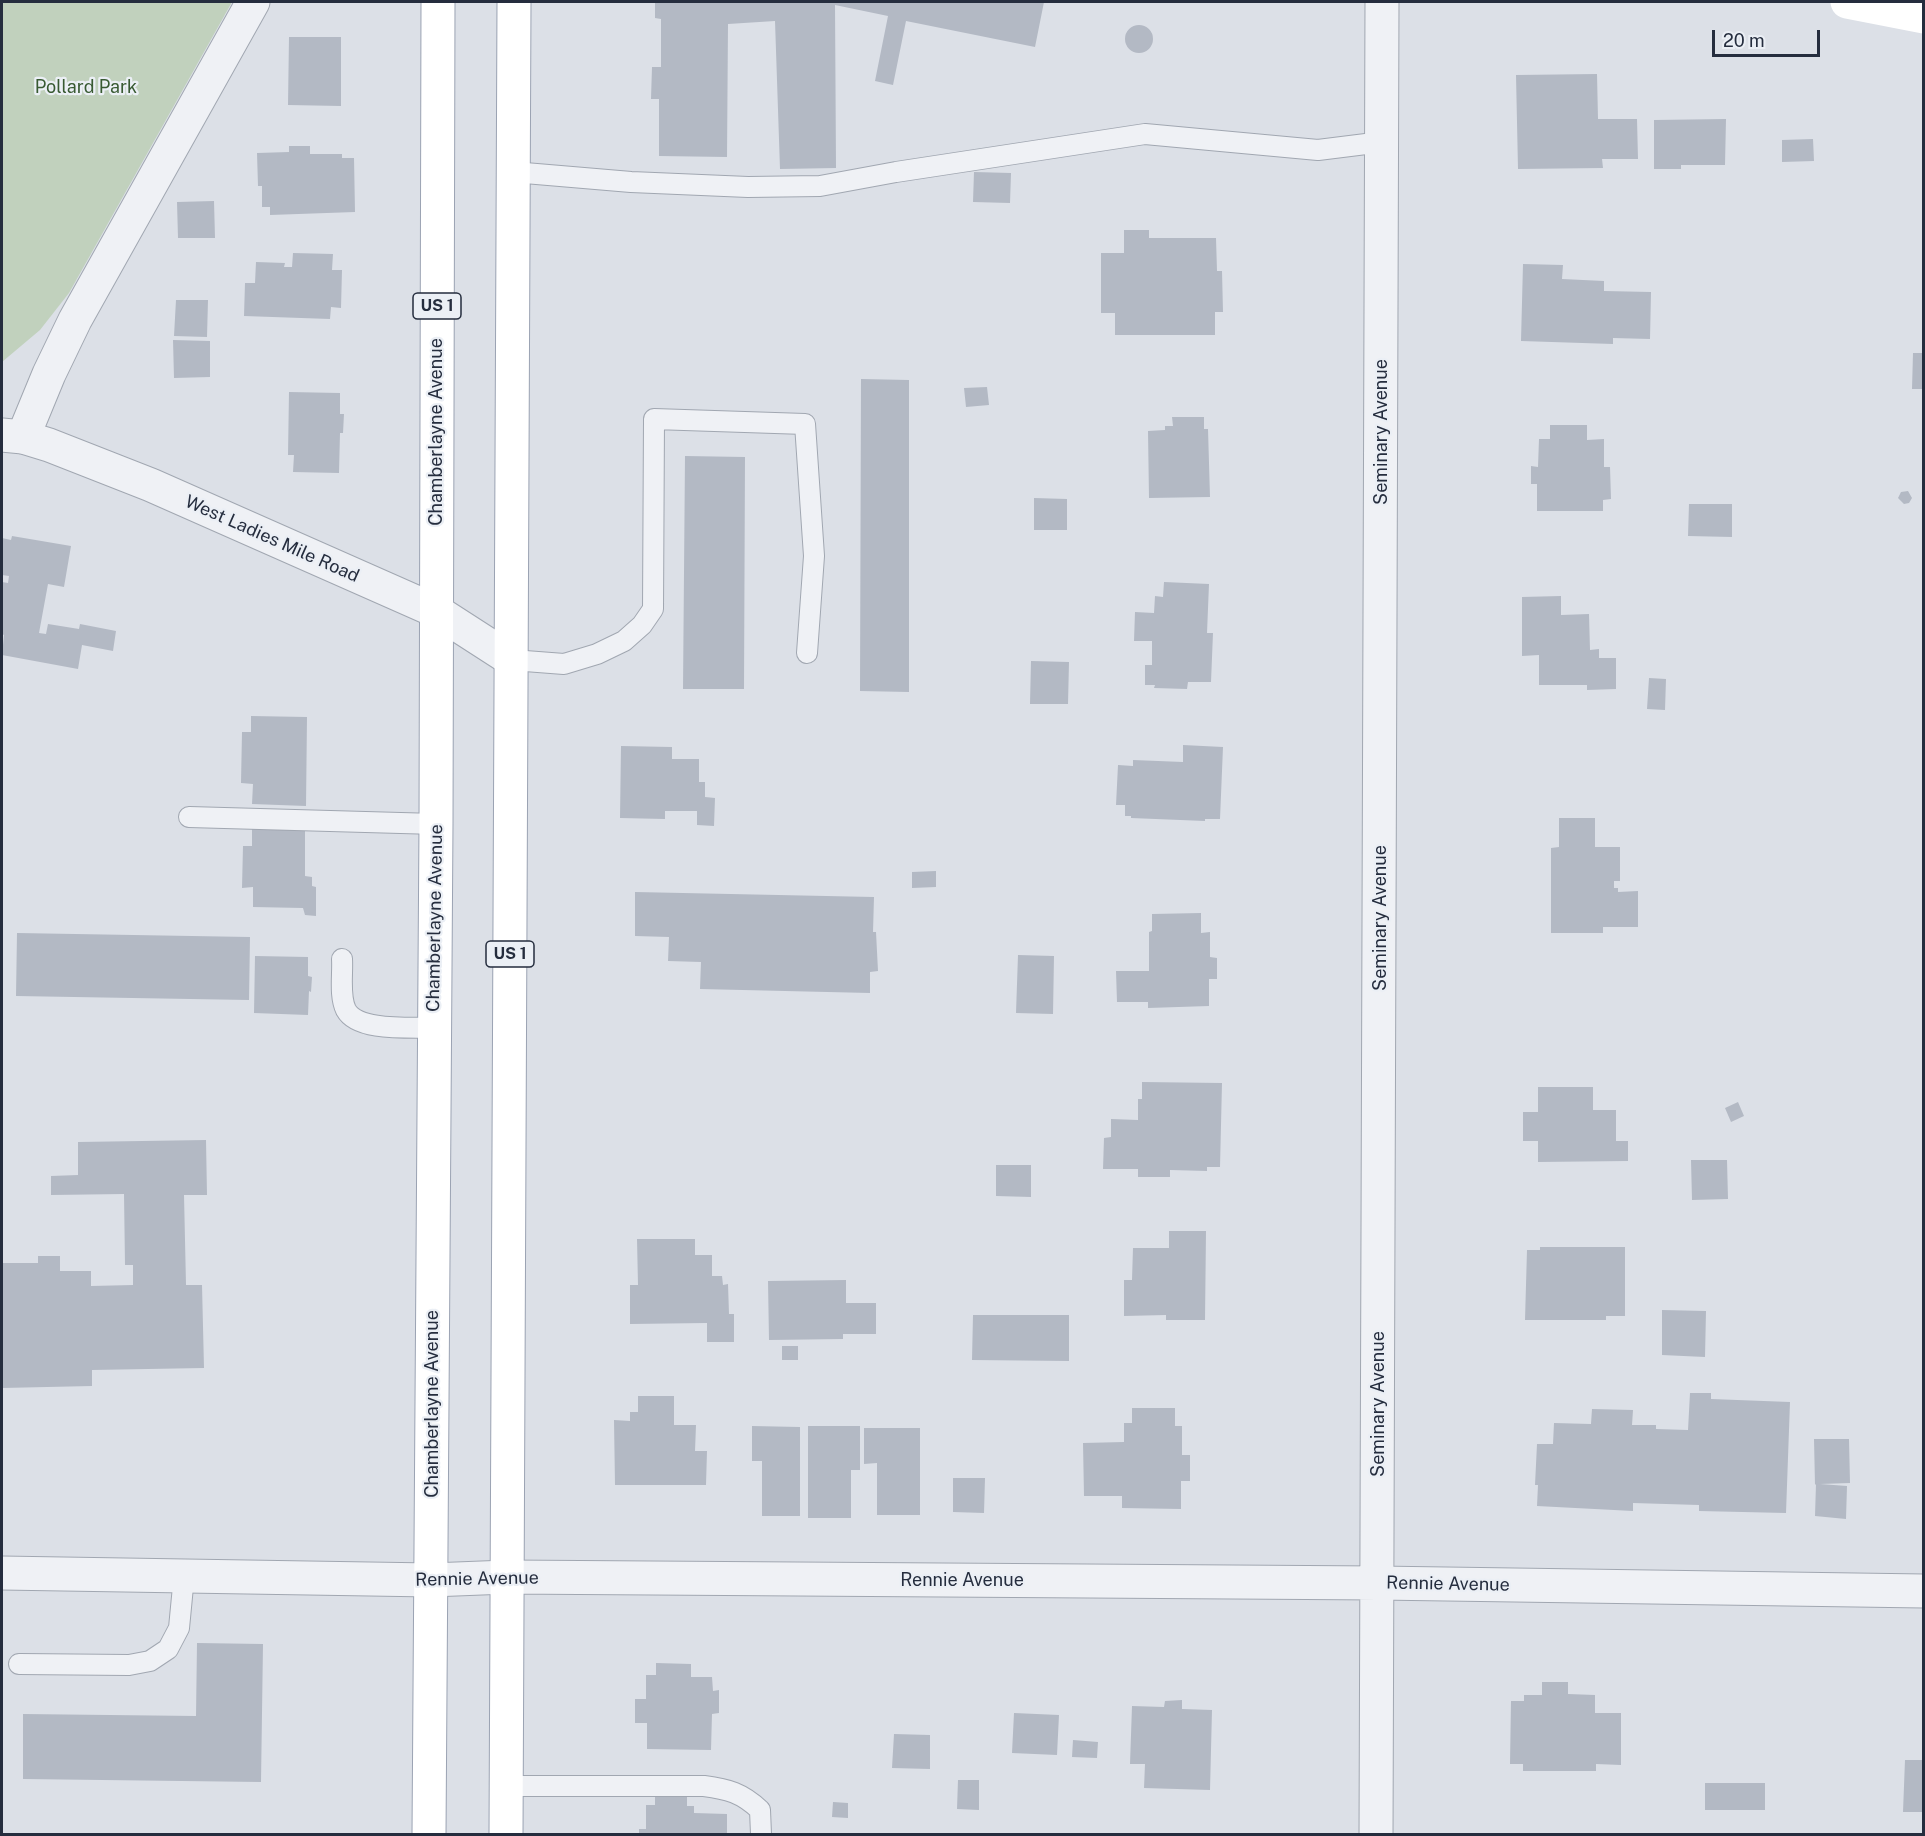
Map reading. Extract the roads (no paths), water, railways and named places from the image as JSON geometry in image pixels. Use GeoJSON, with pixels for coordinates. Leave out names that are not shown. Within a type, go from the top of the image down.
{"type":"FeatureCollection","features":[{"type":"Feature","properties":{"kind":"main road","name":"Chamberlayne Avenue"},"geometry":{"type":"LineString","coordinates":[[429,1834],[436,824],[438,2]]}},
{"type":"Feature","properties":{"kind":"main road","name":"US 1"},"geometry":{"type":"LineString","coordinates":[[506,1834],[514,2]]}},
{"type":"Feature","properties":{"kind":"main road"},"geometry":{"type":"LineString","coordinates":[[1861,3],[1923,16]]}},
{"type":"Feature","properties":{"kind":"street","name":"West Ladies Mile Road"},"geometry":{"type":"LineString","coordinates":[[253,2],[75,320],[49,374],[12,436],[79,456],[151,485],[436,610],[512,660]]}},
{"type":"Feature","properties":{"kind":"street","name":"Seminary Avenue"},"geometry":{"type":"LineString","coordinates":[[1376,1834],[1382,2]]}},
{"type":"Feature","properties":{"kind":"street","name":"Rennie Avenue"},"geometry":{"type":"LineString","coordinates":[[2,1573],[431,1580],[507,1577],[1377,1583],[1923,1591]]}},
{"type":"Feature","properties":{"kind":"lane"},"geometry":{"type":"LineString","coordinates":[[513,172],[632,182],[748,187],[820,186],[908,170],[1145,134],[1318,150],[1382,142]]}},
{"type":"Feature","properties":{"kind":"lane"},"geometry":{"type":"LineString","coordinates":[[512,660],[564,664],[597,654],[624,641],[642,625],[653,609],[654,419],[805,424],[814,556],[807,653]]}},
{"type":"Feature","properties":{"kind":"lane"},"geometry":{"type":"LineString","coordinates":[[189,817],[436,824]]}},
{"type":"Feature","properties":{"kind":"lane"},"geometry":{"type":"LineString","coordinates":[[342,959],[343,1000],[347,1012],[365,1025],[434,1028]]}},
{"type":"Feature","properties":{"kind":"lane"},"geometry":{"type":"LineString","coordinates":[[19,1664],[129,1665],[150,1661],[168,1649],[179,1628],[184,1576]]}},
{"type":"Feature","properties":{"kind":"lane"},"geometry":{"type":"LineString","coordinates":[[507,1786],[704,1786],[723,1789],[746,1797],[760,1810],[760,1834]]}},
{"type":"Feature","properties":{"kind":"park label","name":"Pollard Park"},"geometry":{"type":"Point","coordinates":[86,87]}}]}
